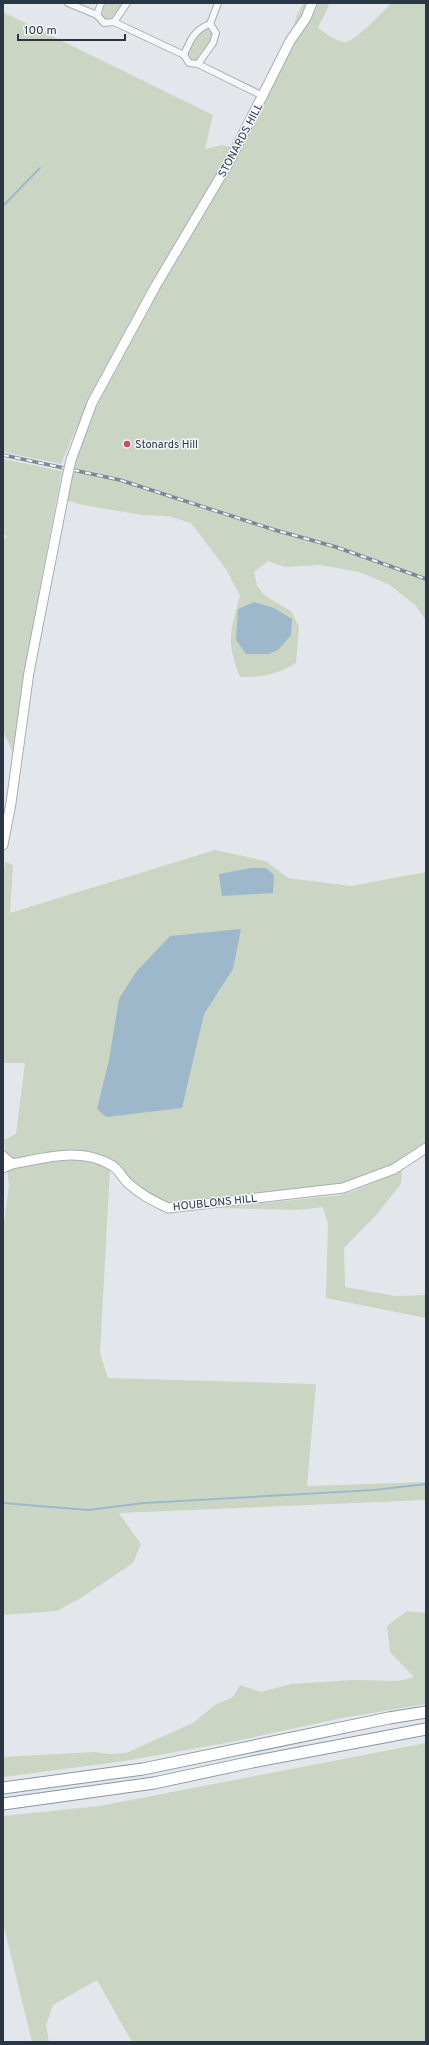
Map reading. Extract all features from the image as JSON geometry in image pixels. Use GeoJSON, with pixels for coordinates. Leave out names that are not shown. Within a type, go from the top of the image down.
{"type":"FeatureCollection","features":[{"type":"Feature","properties":{"kind":"highway"},"geometry":{"type":"LineString","coordinates":[[3,1788],[143,1769],[389,1718],[426,1712]]}},
{"type":"Feature","properties":{"kind":"highway"},"geometry":{"type":"LineString","coordinates":[[3,1804],[154,1783],[252,1762],[426,1729]]}},
{"type":"Feature","properties":{"kind":"street"},"geometry":{"type":"LineString","coordinates":[[68,3],[97,15],[104,23],[114,22],[184,55],[189,63],[198,64],[263,96]]}},
{"type":"Feature","properties":{"kind":"street"},"geometry":{"type":"LineString","coordinates":[[97,15],[101,3]]}},
{"type":"Feature","properties":{"kind":"street"},"geometry":{"type":"LineString","coordinates":[[114,22],[127,3]]}},
{"type":"Feature","properties":{"kind":"street"},"geometry":{"type":"LineString","coordinates":[[210,24],[218,3]]}},
{"type":"Feature","properties":{"kind":"street","name":"STONARDS HILL"},"geometry":{"type":"LineString","coordinates":[[3,845],[11,803],[29,672],[71,460],[92,403],[155,287],[228,164],[290,41],[306,18],[312,3]]}},
{"type":"Feature","properties":{"kind":"street"},"geometry":{"type":"LineString","coordinates":[[184,55],[191,38],[200,27],[210,24]]}},
{"type":"Feature","properties":{"kind":"street"},"geometry":{"type":"LineString","coordinates":[[198,64],[213,43],[216,33],[210,24]]}},
{"type":"Feature","properties":{"kind":"street","name":"HOUBLONS HILL"},"geometry":{"type":"LineString","coordinates":[[3,1156],[7,1166],[71,1154],[96,1157],[114,1167],[128,1184],[144,1197],[168,1208],[343,1188],[394,1169],[426,1148]]}},
{"type":"Feature","properties":{"kind":"green space"},"geometry":{"type":"Polygon","coordinates":[[[103,3],[122,3],[116,16],[107,21],[102,16],[103,3]]]}},
{"type":"Feature","properties":{"kind":"green space"},"geometry":{"type":"Polygon","coordinates":[[[304,3],[311,3],[293,33],[296,17],[304,3]]]}},
{"type":"Feature","properties":{"kind":"green space"},"geometry":{"type":"Polygon","coordinates":[[[314,3],[330,3],[318,28],[335,39],[346,42],[350,41],[362,32],[391,3],[426,3],[426,620],[416,606],[390,585],[359,572],[320,565],[285,567],[268,561],[254,572],[257,586],[264,595],[292,612],[299,627],[296,663],[276,673],[240,677],[231,645],[231,636],[240,596],[226,569],[191,523],[168,516],[142,515],[83,505],[62,499],[80,435],[104,386],[314,3]]]}},
{"type":"Feature","properties":{"kind":"green space"},"geometry":{"type":"Polygon","coordinates":[[[3,12],[213,115],[205,149],[222,145],[233,148],[141,303],[99,382],[61,464],[3,452],[3,12]]]}},
{"type":"Feature","properties":{"kind":"green space"},"geometry":{"type":"Polygon","coordinates":[[[209,26],[213,32],[211,42],[197,61],[191,61],[187,54],[194,38],[209,26]]]}},
{"type":"Feature","properties":{"kind":"green space"},"geometry":{"type":"Polygon","coordinates":[[[3,459],[62,471],[37,603],[15,757],[3,731],[3,540],[6,537],[3,531],[3,459]]]}},
{"type":"Feature","properties":{"kind":"green space"},"geometry":{"type":"Polygon","coordinates":[[[215,850],[266,861],[288,878],[351,886],[426,872],[426,1144],[398,1166],[358,1182],[170,1205],[156,1200],[110,1169],[100,1353],[108,1378],[316,1384],[307,1486],[426,1482],[426,1500],[119,1513],[141,1544],[133,1563],[79,1599],[57,1611],[3,1615],[3,1230],[9,1185],[4,1140],[16,1134],[25,1063],[3,1063],[3,880],[5,862],[13,865],[10,913],[215,850]]]}},
{"type":"Feature","properties":{"kind":"green space"},"geometry":{"type":"Polygon","coordinates":[[[402,1171],[401,1184],[377,1214],[344,1248],[345,1287],[396,1296],[426,1295],[426,1318],[326,1298],[328,1224],[323,1207],[298,1210],[216,1208],[340,1195],[354,1191],[402,1171]]]}},
{"type":"Feature","properties":{"kind":"green space"},"geometry":{"type":"Polygon","coordinates":[[[407,1611],[426,1613],[426,1704],[342,1718],[236,1741],[125,1761],[3,1777],[3,1757],[95,1752],[109,1754],[126,1753],[193,1723],[215,1705],[233,1697],[240,1685],[261,1692],[291,1684],[353,1680],[398,1681],[414,1677],[390,1652],[387,1626],[407,1611]]]}},
{"type":"Feature","properties":{"kind":"green space"},"geometry":{"type":"Polygon","coordinates":[[[426,1743],[426,2042],[132,2042],[97,1980],[53,2005],[46,2025],[49,2042],[32,2042],[3,1923],[3,1816],[100,1806],[426,1743]]]}},
{"type":"Feature","properties":{"kind":"water"},"geometry":{"type":"Polygon","coordinates":[[[254,602],[274,608],[292,619],[291,635],[278,650],[268,654],[246,654],[236,640],[238,609],[254,602]]]}},
{"type":"Feature","properties":{"kind":"water"},"geometry":{"type":"Polygon","coordinates":[[[251,868],[266,868],[274,875],[273,893],[222,896],[219,874],[251,868]]]}},
{"type":"Feature","properties":{"kind":"water"},"geometry":{"type":"Polygon","coordinates":[[[241,929],[233,969],[204,1014],[182,1108],[106,1117],[97,1109],[109,1060],[119,999],[136,972],[170,936],[241,929]]]}},
{"type":"Feature","properties":{"kind":"waterway"},"geometry":{"type":"LineString","coordinates":[[3,206],[40,168]]}},
{"type":"Feature","properties":{"kind":"waterway"},"geometry":{"type":"LineString","coordinates":[[3,1503],[88,1510],[144,1503],[374,1490],[426,1484]]}},
{"type":"Feature","properties":{"kind":"railway"},"geometry":{"type":"LineString","coordinates":[[3,455],[120,480],[275,530],[336,547],[426,579]]}},
{"type":"Feature","properties":{"kind":"place","name":"Stonards Hill"},"geometry":{"type":"Point","coordinates":[127,444]}}]}
